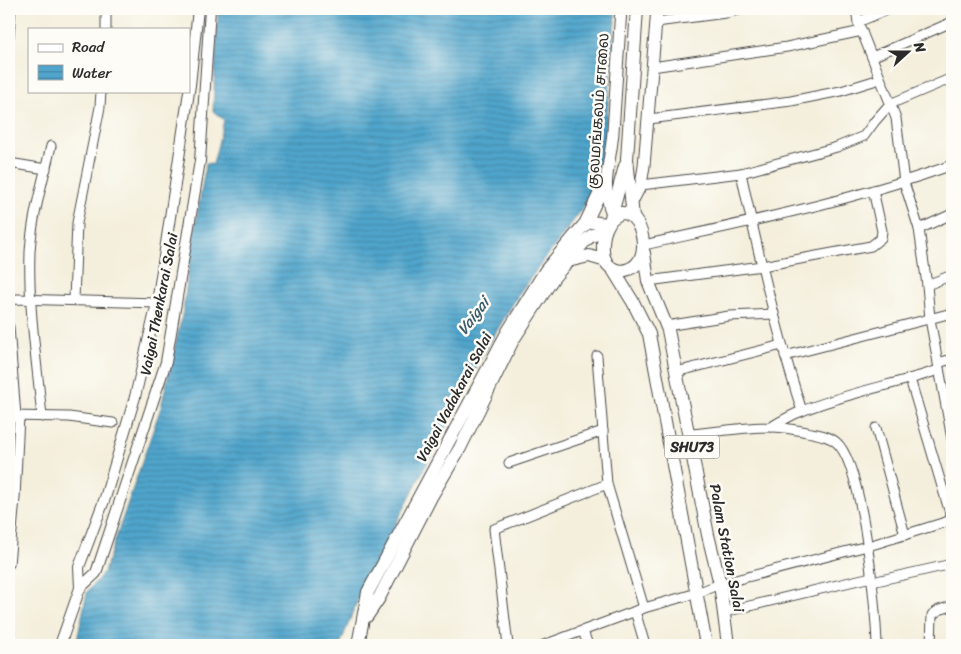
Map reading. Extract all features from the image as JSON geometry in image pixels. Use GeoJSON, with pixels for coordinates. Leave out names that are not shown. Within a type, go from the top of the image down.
{"type":"FeatureCollection","features":[{"type":"Feature","properties":{"kind":"main road","name":"குலமங்கலம் சாலை"},"geometry":{"type":"LineString","coordinates":[[609,223],[606,180],[613,134],[621,9]]}},
{"type":"Feature","properties":{"kind":"main road"},"geometry":{"type":"LineString","coordinates":[[632,202],[641,185],[649,118],[657,9]]}},
{"type":"Feature","properties":{"kind":"main road","name":"SHU73"},"geometry":{"type":"LineString","coordinates":[[637,12],[627,159],[633,217],[639,228],[644,249]]}},
{"type":"Feature","properties":{"kind":"main road","name":"SHU73"},"geometry":{"type":"LineString","coordinates":[[627,159],[603,245],[609,265],[649,334],[706,645]]}},
{"type":"Feature","properties":{"kind":"main road","name":"Vaigai Vadakarai Salai"},"geometry":{"type":"LineString","coordinates":[[358,645],[368,592],[507,333],[546,270],[585,224],[606,180]]}},
{"type":"Feature","properties":{"kind":"main road"},"geometry":{"type":"LineString","coordinates":[[585,224],[590,222],[609,223],[621,213],[633,217]]}},
{"type":"Feature","properties":{"kind":"main road","name":"Vaigai Vadakarai Salai"},"geometry":{"type":"LineString","coordinates":[[363,625],[431,497],[460,448],[513,340],[554,277],[591,236],[609,223]]}},
{"type":"Feature","properties":{"kind":"main road"},"geometry":{"type":"LineString","coordinates":[[568,261],[589,256],[621,270],[639,263],[644,249]]}},
{"type":"Feature","properties":{"kind":"main road","name":"Palam Station Salai"},"geometry":{"type":"LineString","coordinates":[[644,249],[648,281],[666,326],[676,372],[708,535],[720,584],[728,645]]}},
{"type":"Feature","properties":{"kind":"street"},"geometry":{"type":"LineString","coordinates":[[9,36],[12,9]]}},
{"type":"Feature","properties":{"kind":"street"},"geometry":{"type":"LineString","coordinates":[[106,9],[106,28]]}},
{"type":"Feature","properties":{"kind":"street","name":"Vaigai Thenkarai Salai"},"geometry":{"type":"LineString","coordinates":[[190,85],[198,9]]}},
{"type":"Feature","properties":{"kind":"street","name":"Vaigai Thenkarai Salai"},"geometry":{"type":"LineString","coordinates":[[80,588],[96,573],[166,362],[200,161],[210,9]]}},
{"type":"Feature","properties":{"kind":"street"},"geometry":{"type":"LineString","coordinates":[[656,22],[744,9]]}},
{"type":"Feature","properties":{"kind":"street"},"geometry":{"type":"LineString","coordinates":[[856,9],[860,27],[896,118],[904,182],[919,229],[928,284],[930,319],[950,412],[952,439]]}},
{"type":"Feature","properties":{"kind":"street"},"geometry":{"type":"LineString","coordinates":[[652,67],[787,47],[860,27],[889,9]]}},
{"type":"Feature","properties":{"kind":"street"},"geometry":{"type":"LineString","coordinates":[[872,58],[952,22]]}},
{"type":"Feature","properties":{"kind":"street"},"geometry":{"type":"LineString","coordinates":[[641,185],[741,173],[838,147],[864,136],[875,120],[890,104],[952,78]]}},
{"type":"Feature","properties":{"kind":"street"},"geometry":{"type":"LineString","coordinates":[[649,118],[790,101],[841,91],[880,79]]}},
{"type":"Feature","properties":{"kind":"street"},"geometry":{"type":"LineString","coordinates":[[74,300],[77,223],[100,106],[101,92]]}},
{"type":"Feature","properties":{"kind":"street","name":"Vaigai Thenkarai Salai"},"geometry":{"type":"LineString","coordinates":[[60,645],[80,588],[79,567],[105,498],[135,397],[157,303],[189,92]]}},
{"type":"Feature","properties":{"kind":"street"},"geometry":{"type":"LineString","coordinates":[[42,417],[31,300],[30,252],[34,215],[51,146]]}},
{"type":"Feature","properties":{"kind":"street"},"geometry":{"type":"LineString","coordinates":[[9,163],[46,169]]}},
{"type":"Feature","properties":{"kind":"street"},"geometry":{"type":"LineString","coordinates":[[644,249],[904,182],[952,165]]}},
{"type":"Feature","properties":{"kind":"street"},"geometry":{"type":"LineString","coordinates":[[741,173],[774,314],[802,411]]}},
{"type":"Feature","properties":{"kind":"street"},"geometry":{"type":"LineString","coordinates":[[648,281],[762,266],[871,246],[881,238],[882,231],[873,190]]}},
{"type":"Feature","properties":{"kind":"street"},"geometry":{"type":"LineString","coordinates":[[919,229],[952,214]]}},
{"type":"Feature","properties":{"kind":"street"},"geometry":{"type":"LineString","coordinates":[[928,284],[952,275]]}},
{"type":"Feature","properties":{"kind":"street"},"geometry":{"type":"LineString","coordinates":[[9,301],[74,300],[157,303]]}},
{"type":"Feature","properties":{"kind":"street"},"geometry":{"type":"LineString","coordinates":[[785,356],[952,313]]}},
{"type":"Feature","properties":{"kind":"street"},"geometry":{"type":"LineString","coordinates":[[666,326],[729,316],[774,314]]}},
{"type":"Feature","properties":{"kind":"street"},"geometry":{"type":"LineString","coordinates":[[9,328],[15,416],[15,498],[9,564]]}},
{"type":"Feature","properties":{"kind":"street"},"geometry":{"type":"LineString","coordinates":[[676,372],[782,345]]}},
{"type":"Feature","properties":{"kind":"street"},"geometry":{"type":"LineString","coordinates":[[597,356],[608,484],[640,609],[645,645]]}},
{"type":"Feature","properties":{"kind":"street"},"geometry":{"type":"LineString","coordinates":[[771,427],[802,411],[858,392],[910,379],[952,360]]}},
{"type":"Feature","properties":{"kind":"street"},"geometry":{"type":"LineString","coordinates":[[547,645],[640,609],[697,593],[720,584],[868,546],[952,520],[910,379]]}},
{"type":"Feature","properties":{"kind":"street"},"geometry":{"type":"LineString","coordinates":[[15,416],[70,417],[113,423]]}},
{"type":"Feature","properties":{"kind":"street"},"geometry":{"type":"LineString","coordinates":[[689,434],[771,427],[819,434],[836,441],[845,453],[851,468],[868,546],[877,645]]}},
{"type":"Feature","properties":{"kind":"street"},"geometry":{"type":"LineString","coordinates":[[876,428],[905,535]]}},
{"type":"Feature","properties":{"kind":"street"},"geometry":{"type":"LineString","coordinates":[[508,463],[603,431]]}},
{"type":"Feature","properties":{"kind":"street"},"geometry":{"type":"LineString","coordinates":[[508,645],[494,529],[608,484]]}},
{"type":"Feature","properties":{"kind":"street"},"geometry":{"type":"LineString","coordinates":[[724,612],[952,564]]}},
{"type":"Feature","properties":{"kind":"street"},"geometry":{"type":"LineString","coordinates":[[931,645],[932,615],[939,610],[952,606]]}},
{"type":"Feature","properties":{"kind":"street"},"geometry":{"type":"LineString","coordinates":[[583,630],[588,645]]}},
{"type":"Feature","properties":{"kind":"water","name":"Vaigai"},"geometry":{"type":"Polygon","coordinates":[[[218,9],[616,9],[605,141],[596,179],[583,208],[520,292],[483,354],[360,594],[340,645],[76,645],[87,592],[104,572],[161,407],[183,311],[206,163],[213,164],[224,120],[213,111],[218,9]]]}}]}
